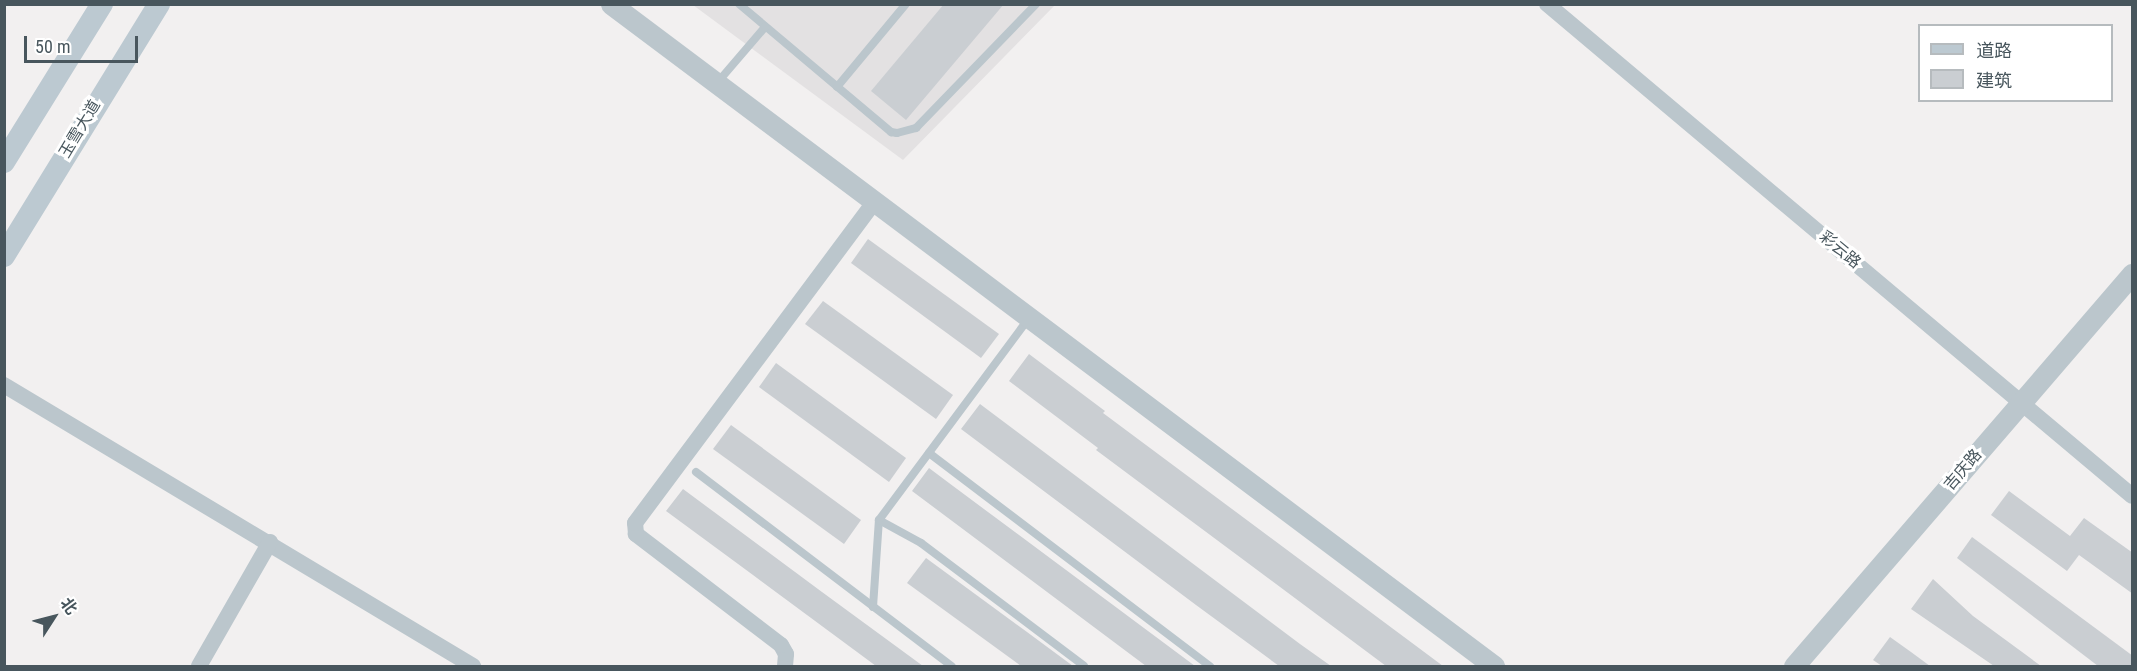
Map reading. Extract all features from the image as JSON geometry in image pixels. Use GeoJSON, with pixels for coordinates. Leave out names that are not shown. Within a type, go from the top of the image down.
{"type":"FeatureCollection","features":[{"type":"Feature","properties":{"kind":"main road"},"geometry":{"type":"LineString","coordinates":[[4,162],[102,4]]}},
{"type":"Feature","properties":{"kind":"main road","name":"玉雪大道"},"geometry":{"type":"LineString","coordinates":[[4,256],[159,4]]}},
{"type":"Feature","properties":{"kind":"street"},"geometry":{"type":"LineString","coordinates":[[611,4],[1494,666]]}},
{"type":"Feature","properties":{"kind":"street","name":"彩云路"},"geometry":{"type":"LineString","coordinates":[[1547,4],[2133,496]]}},
{"type":"Feature","properties":{"kind":"street"},"geometry":{"type":"LineString","coordinates":[[785,666],[786,654],[781,645],[636,534],[635,524],[874,202]]}},
{"type":"Feature","properties":{"kind":"street","name":"吉庆路"},"geometry":{"type":"LineString","coordinates":[[1794,666],[2133,274]]}},
{"type":"Feature","properties":{"kind":"street"},"geometry":{"type":"LineString","coordinates":[[4,385],[270,542],[473,666]]}},
{"type":"Feature","properties":{"kind":"street"},"geometry":{"type":"LineString","coordinates":[[199,666],[270,542]]}},
{"type":"Feature","properties":{"kind":"lane"},"geometry":{"type":"LineString","coordinates":[[739,4],[891,132],[910,131],[1036,4]]}},
{"type":"Feature","properties":{"kind":"lane"},"geometry":{"type":"LineString","coordinates":[[837,87],[906,4]]}},
{"type":"Feature","properties":{"kind":"lane"},"geometry":{"type":"LineString","coordinates":[[716,84],[765,27]]}},
{"type":"Feature","properties":{"kind":"lane"},"geometry":{"type":"LineString","coordinates":[[873,607],[879,520],[1029,318]]}},
{"type":"Feature","properties":{"kind":"lane"},"geometry":{"type":"LineString","coordinates":[[929,453],[1210,666]]}},
{"type":"Feature","properties":{"kind":"lane"},"geometry":{"type":"LineString","coordinates":[[696,472],[951,666]]}},
{"type":"Feature","properties":{"kind":"lane"},"geometry":{"type":"LineString","coordinates":[[879,520],[921,543],[1084,666]]}},
{"type":"Feature","properties":{"kind":"shaded area"},"geometry":{"type":"Polygon","coordinates":[[[693,5],[1055,5],[903,160],[693,5]]]}},
{"type":"Feature","properties":{"kind":"building"},"geometry":{"type":"Polygon","coordinates":[[[944,4],[1004,4],[906,120],[871,91],[944,4]]]}},
{"type":"Feature","properties":{"kind":"building"},"geometry":{"type":"Polygon","coordinates":[[[868,239],[999,334],[981,358],[851,263],[868,239]]]}},
{"type":"Feature","properties":{"kind":"building"},"geometry":{"type":"Polygon","coordinates":[[[823,301],[953,395],[936,419],[805,324],[823,301]]]}},
{"type":"Feature","properties":{"kind":"building"},"geometry":{"type":"Polygon","coordinates":[[[1029,354],[1105,411],[1103,413],[1443,666],[1386,666],[1096,450],[1098,448],[1009,381],[1029,354]]]}},
{"type":"Feature","properties":{"kind":"building"},"geometry":{"type":"Polygon","coordinates":[[[776,363],[906,458],[889,482],[759,387],[776,363]]]}},
{"type":"Feature","properties":{"kind":"building"},"geometry":{"type":"Polygon","coordinates":[[[980,404],[1331,666],[1279,666],[1196,605],[961,429],[980,404]]]}},
{"type":"Feature","properties":{"kind":"building"},"geometry":{"type":"Polygon","coordinates":[[[731,425],[861,520],[844,544],[713,449],[731,425]]]}},
{"type":"Feature","properties":{"kind":"building"},"geometry":{"type":"Polygon","coordinates":[[[929,468],[1195,666],[1146,666],[912,491],[929,468]]]}},
{"type":"Feature","properties":{"kind":"building"},"geometry":{"type":"Polygon","coordinates":[[[683,489],[923,666],[876,666],[666,511],[683,489]]]}},
{"type":"Feature","properties":{"kind":"building"},"geometry":{"type":"Polygon","coordinates":[[[2009,491],[2070,536],[2084,518],[2133,553],[2133,594],[2079,555],[2067,571],[1991,515],[2009,491]]]}},
{"type":"Feature","properties":{"kind":"building"},"geometry":{"type":"Polygon","coordinates":[[[1972,537],[2133,656],[2133,666],[2098,666],[1957,558],[1972,537]]]}},
{"type":"Feature","properties":{"kind":"building"},"geometry":{"type":"Polygon","coordinates":[[[926,558],[1073,666],[1021,666],[907,583],[926,558]]]}},
{"type":"Feature","properties":{"kind":"building"},"geometry":{"type":"Polygon","coordinates":[[[1933,579],[1973,616],[2041,666],[1994,666],[1911,609],[1933,579]]]}},
{"type":"Feature","properties":{"kind":"building"},"geometry":{"type":"Polygon","coordinates":[[[1890,637],[1930,666],[1882,666],[1873,660],[1890,637]]]}}]}
